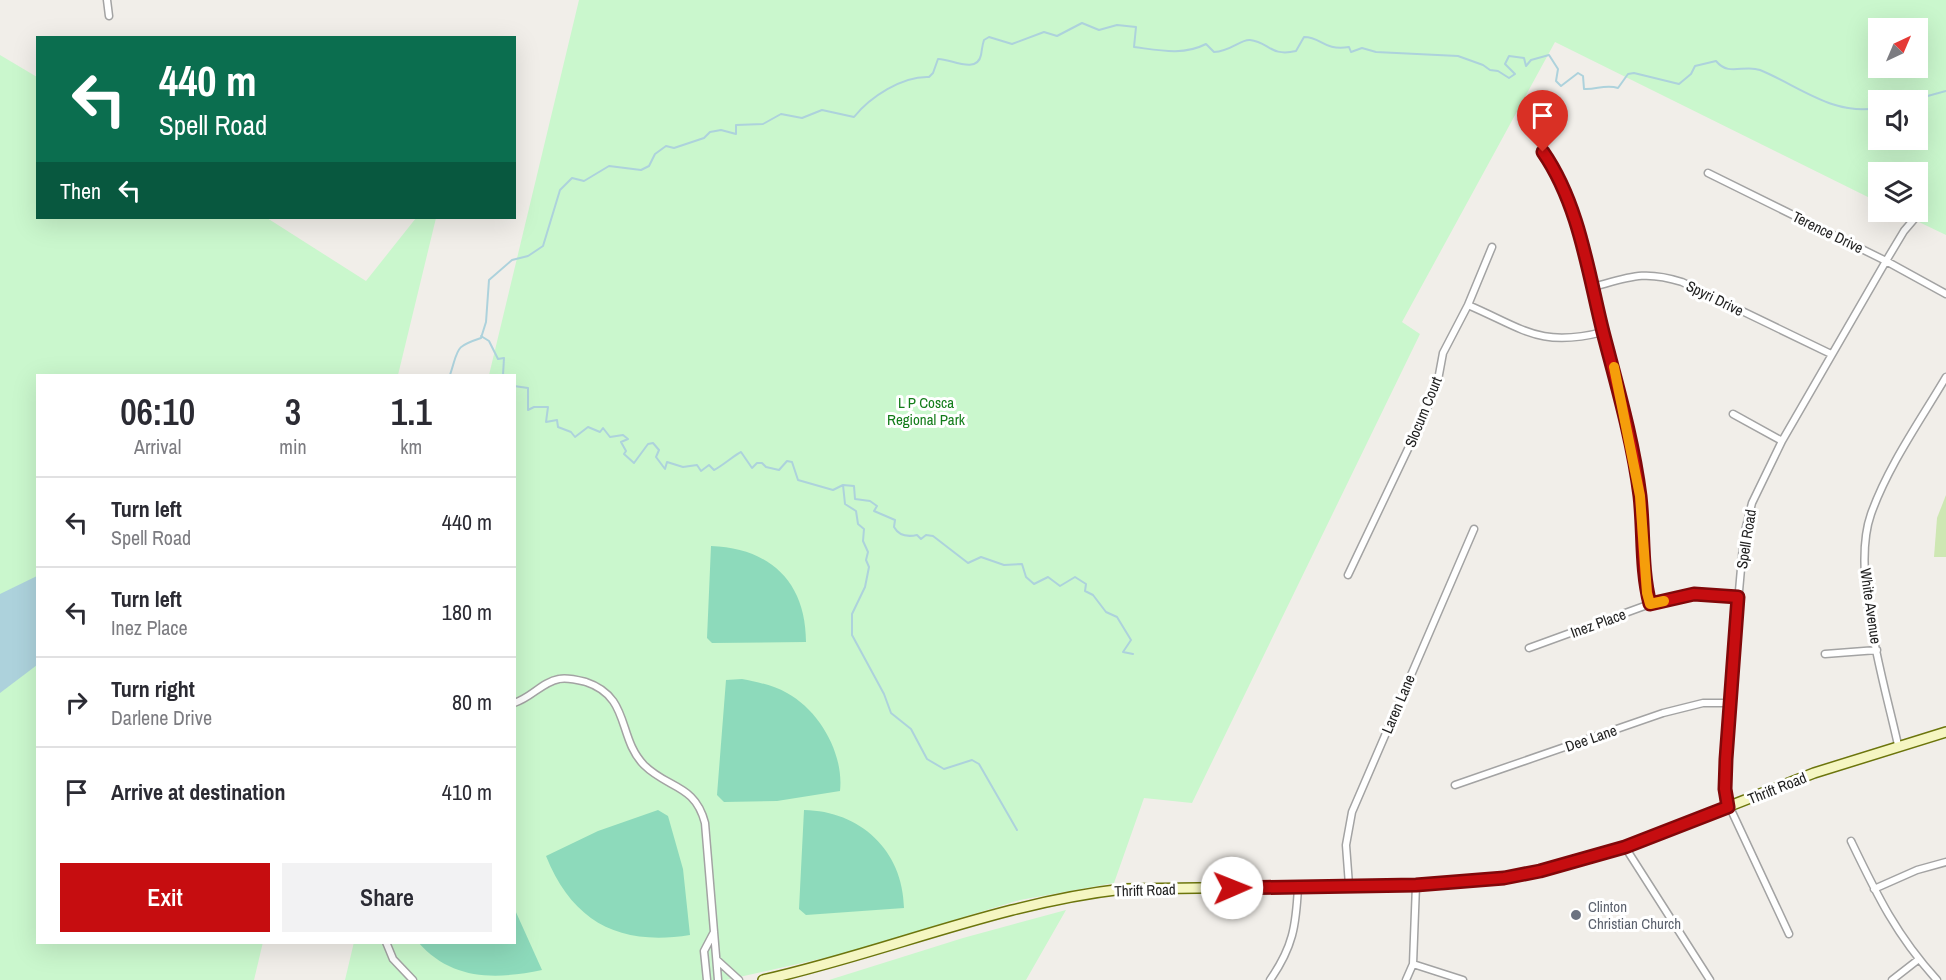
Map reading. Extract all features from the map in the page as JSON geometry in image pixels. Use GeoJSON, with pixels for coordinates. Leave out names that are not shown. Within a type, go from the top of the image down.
{"type":"FeatureCollection","features":[{"type":"Feature","properties":{"kind":"street"},"geometry":{"type":"LineString","coordinates":[[107,0],[109,16]]}},
{"type":"Feature","properties":{"kind":"street"},"geometry":{"type":"LineString","coordinates":[[1543,152],[1554,169],[1569,204],[1615,371],[1635,469],[1645,578],[1650,604]]}},
{"type":"Feature","properties":{"kind":"street","name":"Terence Drive"},"geometry":{"type":"LineString","coordinates":[[1708,173],[1886,261],[1946,294]]}},
{"type":"Feature","properties":{"kind":"street","name":"Spell Road"},"geometry":{"type":"LineString","coordinates":[[1789,934],[1728,807],[1725,789],[1729,703],[1748,515],[1782,441],[1886,261],[1913,222]]}},
{"type":"Feature","properties":{"kind":"street","name":"Slocum Court"},"geometry":{"type":"LineString","coordinates":[[1348,575],[1427,409],[1438,380],[1443,353],[1468,305],[1492,247]]}},
{"type":"Feature","properties":{"kind":"street","name":"Spyri Drive"},"geometry":{"type":"LineString","coordinates":[[1593,287],[1644,274],[1659,275],[1682,282],[1831,354]]}},
{"type":"Feature","properties":{"kind":"street"},"geometry":{"type":"LineString","coordinates":[[1468,305],[1521,332],[1540,338],[1575,339],[1603,333]]}},
{"type":"Feature","properties":{"kind":"street","name":"White Avenue"},"geometry":{"type":"LineString","coordinates":[[1898,745],[1877,650],[1864,573],[1870,516],[1905,447],[1946,377]]}},
{"type":"Feature","properties":{"kind":"street"},"geometry":{"type":"LineString","coordinates":[[1733,414],[1782,441]]}},
{"type":"Feature","properties":{"kind":"street","name":"Laren Lane"},"geometry":{"type":"LineString","coordinates":[[1349,885],[1346,845],[1352,812],[1474,529]]}},
{"type":"Feature","properties":{"kind":"street","name":"Inez Place"},"geometry":{"type":"LineString","coordinates":[[1530,648],[1650,604],[1694,594],[1738,597]]}},
{"type":"Feature","properties":{"kind":"street"},"geometry":{"type":"LineString","coordinates":[[1825,654],[1877,650]]}},
{"type":"Feature","properties":{"kind":"street"},"geometry":{"type":"LineString","coordinates":[[516,702],[559,679],[591,684],[615,702],[630,745],[639,760],[651,771],[686,790],[700,807],[705,823],[718,980]]}},
{"type":"Feature","properties":{"kind":"street","name":"Dee Lane"},"geometry":{"type":"LineString","coordinates":[[1455,785],[1673,710],[1703,703],[1729,703]]}},
{"type":"Feature","properties":{"kind":"street","name":"Thrift Road"},"geometry":{"type":"LineString","coordinates":[[763,980],[831,963],[1024,906],[1078,894],[1123,889],[1416,885],[1504,878],[1540,871],[1625,847],[1814,773],[1898,745],[1946,732]]}},
{"type":"Feature","properties":{"kind":"street"},"geometry":{"type":"LineString","coordinates":[[1851,841],[1884,910],[1937,980]]}},
{"type":"Feature","properties":{"kind":"street"},"geometry":{"type":"LineString","coordinates":[[1625,847],[1710,980]]}},
{"type":"Feature","properties":{"kind":"street"},"geometry":{"type":"LineString","coordinates":[[1874,889],[1917,870],[1946,862]]}},
{"type":"Feature","properties":{"kind":"street"},"geometry":{"type":"LineString","coordinates":[[1406,980],[1413,964],[1416,885]]}},
{"type":"Feature","properties":{"kind":"street"},"geometry":{"type":"LineString","coordinates":[[1270,980],[1285,958],[1291,943],[1297,917],[1298,887]]}},
{"type":"Feature","properties":{"kind":"street"},"geometry":{"type":"LineString","coordinates":[[707,980],[704,951],[714,931]]}},
{"type":"Feature","properties":{"kind":"street"},"geometry":{"type":"LineString","coordinates":[[387,944],[393,959],[413,980]]}},
{"type":"Feature","properties":{"kind":"street"},"geometry":{"type":"LineString","coordinates":[[716,959],[739,980]]}},
{"type":"Feature","properties":{"kind":"street"},"geometry":{"type":"LineString","coordinates":[[1892,980],[1919,959]]}},
{"type":"Feature","properties":{"kind":"street"},"geometry":{"type":"LineString","coordinates":[[1413,964],[1463,980]]}},
{"type":"Feature","properties":{"kind":"green space","name":"L P Cosca Regional Park"},"geometry":{"type":"Polygon","coordinates":[[[579,0],[1946,0],[1946,235],[1919,222],[1928,222],[1928,162],[1868,162],[1868,197],[1555,42],[1402,322],[1420,334],[1192,803],[1144,798],[1114,883],[1020,900],[842,954],[726,980],[345,980],[354,944],[516,944],[516,374],[489,374],[579,0]]]}},
{"type":"Feature","properties":{"kind":"green space"},"geometry":{"type":"Polygon","coordinates":[[[0,55],[36,76],[36,219],[269,219],[366,281],[415,219],[436,219],[398,374],[36,374],[36,944],[263,944],[254,980],[0,980],[0,55]]]}},
{"type":"Feature","properties":{"kind":"green space"},"geometry":{"type":"Polygon","coordinates":[[[1946,495],[1946,557],[1934,557],[1937,518],[1946,495]]]}},
{"type":"Feature","properties":{"kind":"green space"},"geometry":{"type":"Polygon","coordinates":[[[711,546],[750,553],[767,561],[780,572],[791,585],[799,602],[804,620],[806,642],[712,643],[707,638],[711,546]]]}},
{"type":"Feature","properties":{"kind":"green space"},"geometry":{"type":"Polygon","coordinates":[[[742,679],[782,690],[810,711],[834,748],[840,777],[840,791],[777,801],[724,802],[717,795],[726,680],[742,679]]]}},
{"type":"Feature","properties":{"kind":"green space"},"geometry":{"type":"Polygon","coordinates":[[[658,810],[668,816],[683,869],[690,935],[665,938],[642,937],[621,933],[602,925],[570,898],[557,879],[546,856],[598,831],[658,810]]]}},
{"type":"Feature","properties":{"kind":"green space"},"geometry":{"type":"Polygon","coordinates":[[[804,810],[824,812],[843,818],[860,826],[875,838],[887,852],[896,868],[902,887],[904,908],[806,915],[799,909],[804,810]]]}},
{"type":"Feature","properties":{"kind":"green space"},"geometry":{"type":"Polygon","coordinates":[[[1066,910],[1026,980],[829,980],[963,938],[1066,910]]]}},
{"type":"Feature","properties":{"kind":"green space"},"geometry":{"type":"Polygon","coordinates":[[[516,912],[542,970],[490,976],[474,974],[445,964],[420,944],[516,944],[516,912]]]}},
{"type":"Feature","properties":{"kind":"water"},"geometry":{"type":"Polygon","coordinates":[[[36,576],[36,666],[0,693],[0,594],[36,576]]]}},
{"type":"Feature","properties":{"kind":"waterway"},"geometry":{"type":"LineString","coordinates":[[450,374],[459,350],[466,344],[481,338],[486,322],[489,280],[512,260],[528,256],[543,246],[560,190],[572,178],[584,181],[609,166],[641,170],[649,166],[655,154],[666,146],[674,148],[704,138],[710,132],[721,130],[736,134],[736,125],[763,124],[781,114],[802,118],[822,110],[854,117],[887,89],[908,80],[929,77],[938,59],[974,64],[981,55],[984,40],[989,37],[1012,44],[1044,32],[1057,36],[1082,23],[1099,30],[1117,25],[1136,27],[1134,47],[1179,51],[1206,44],[1214,52],[1226,50],[1250,40],[1262,43],[1275,51],[1296,51],[1304,37],[1315,39],[1328,46],[1349,47],[1351,52],[1362,48],[1376,52],[1458,56],[1490,70],[1498,71],[1509,78],[1515,74],[1505,64],[1509,56],[1524,58],[1526,66],[1531,60],[1549,55],[1558,69],[1556,81],[1561,86],[1578,73],[1583,76],[1584,89],[1618,88],[1628,74],[1634,73],[1679,84],[1691,74],[1695,66],[1716,61],[1726,68],[1760,70],[1831,104],[1846,108],[1868,109]]}},
{"type":"Feature","properties":{"kind":"waterway"},"geometry":{"type":"LineString","coordinates":[[1928,96],[1946,91]]}},
{"type":"Feature","properties":{"kind":"waterway"},"geometry":{"type":"LineString","coordinates":[[481,336],[489,341],[498,359],[504,358],[503,374]]}},
{"type":"Feature","properties":{"kind":"waterway"},"geometry":{"type":"LineString","coordinates":[[516,386],[528,388],[528,410],[534,407],[548,407],[546,422],[557,420],[558,427],[571,432],[575,437],[588,427],[600,432],[603,428],[610,437],[623,435],[628,439],[621,442],[626,451],[624,454],[634,463],[648,444],[653,443],[659,450],[656,457],[665,469],[667,462],[683,467],[697,465],[701,471],[709,465],[714,470],[741,452],[752,468],[757,463],[762,463],[766,467],[779,470],[787,461],[792,462],[798,480],[833,490],[843,485],[854,486],[855,499],[870,501],[877,506],[874,511],[895,520],[894,527],[898,532],[907,536],[917,535],[921,539],[926,535],[933,536],[968,563],[981,557],[1004,565],[1022,564],[1026,577],[1034,584],[1048,577],[1060,586],[1075,577],[1086,584],[1085,591],[1093,595],[1106,612],[1117,617],[1131,640],[1123,652],[1133,654]]}},
{"type":"Feature","properties":{"kind":"waterway"},"geometry":{"type":"LineString","coordinates":[[843,485],[845,504],[856,511],[858,524],[864,529],[863,541],[868,552],[866,560],[869,567],[865,587],[852,614],[852,635],[884,694],[891,713],[911,729],[927,759],[944,769],[972,760],[979,764],[1017,830]]}},
{"type":"Feature","properties":{"kind":"slow traffic"},"geometry":{"type":"LineString","coordinates":[[1614,367],[1640,496],[1647,593],[1650,604],[1664,601]]}},
{"type":"Feature","properties":{"kind":"place","name":"Clinton Christian Church"},"geometry":{"type":"Point","coordinates":[1576,915]}},
{"type":"Feature","properties":{"kind":"route"},"geometry":{"type":"LineString","coordinates":[[1232,888],[1452,884],[1504,878],[1540,871],[1625,847],[1728,807],[1725,797],[1726,759],[1738,597],[1694,594],[1650,604],[1645,578],[1640,496],[1615,371],[1569,204],[1554,169],[1543,152]]}}]}
